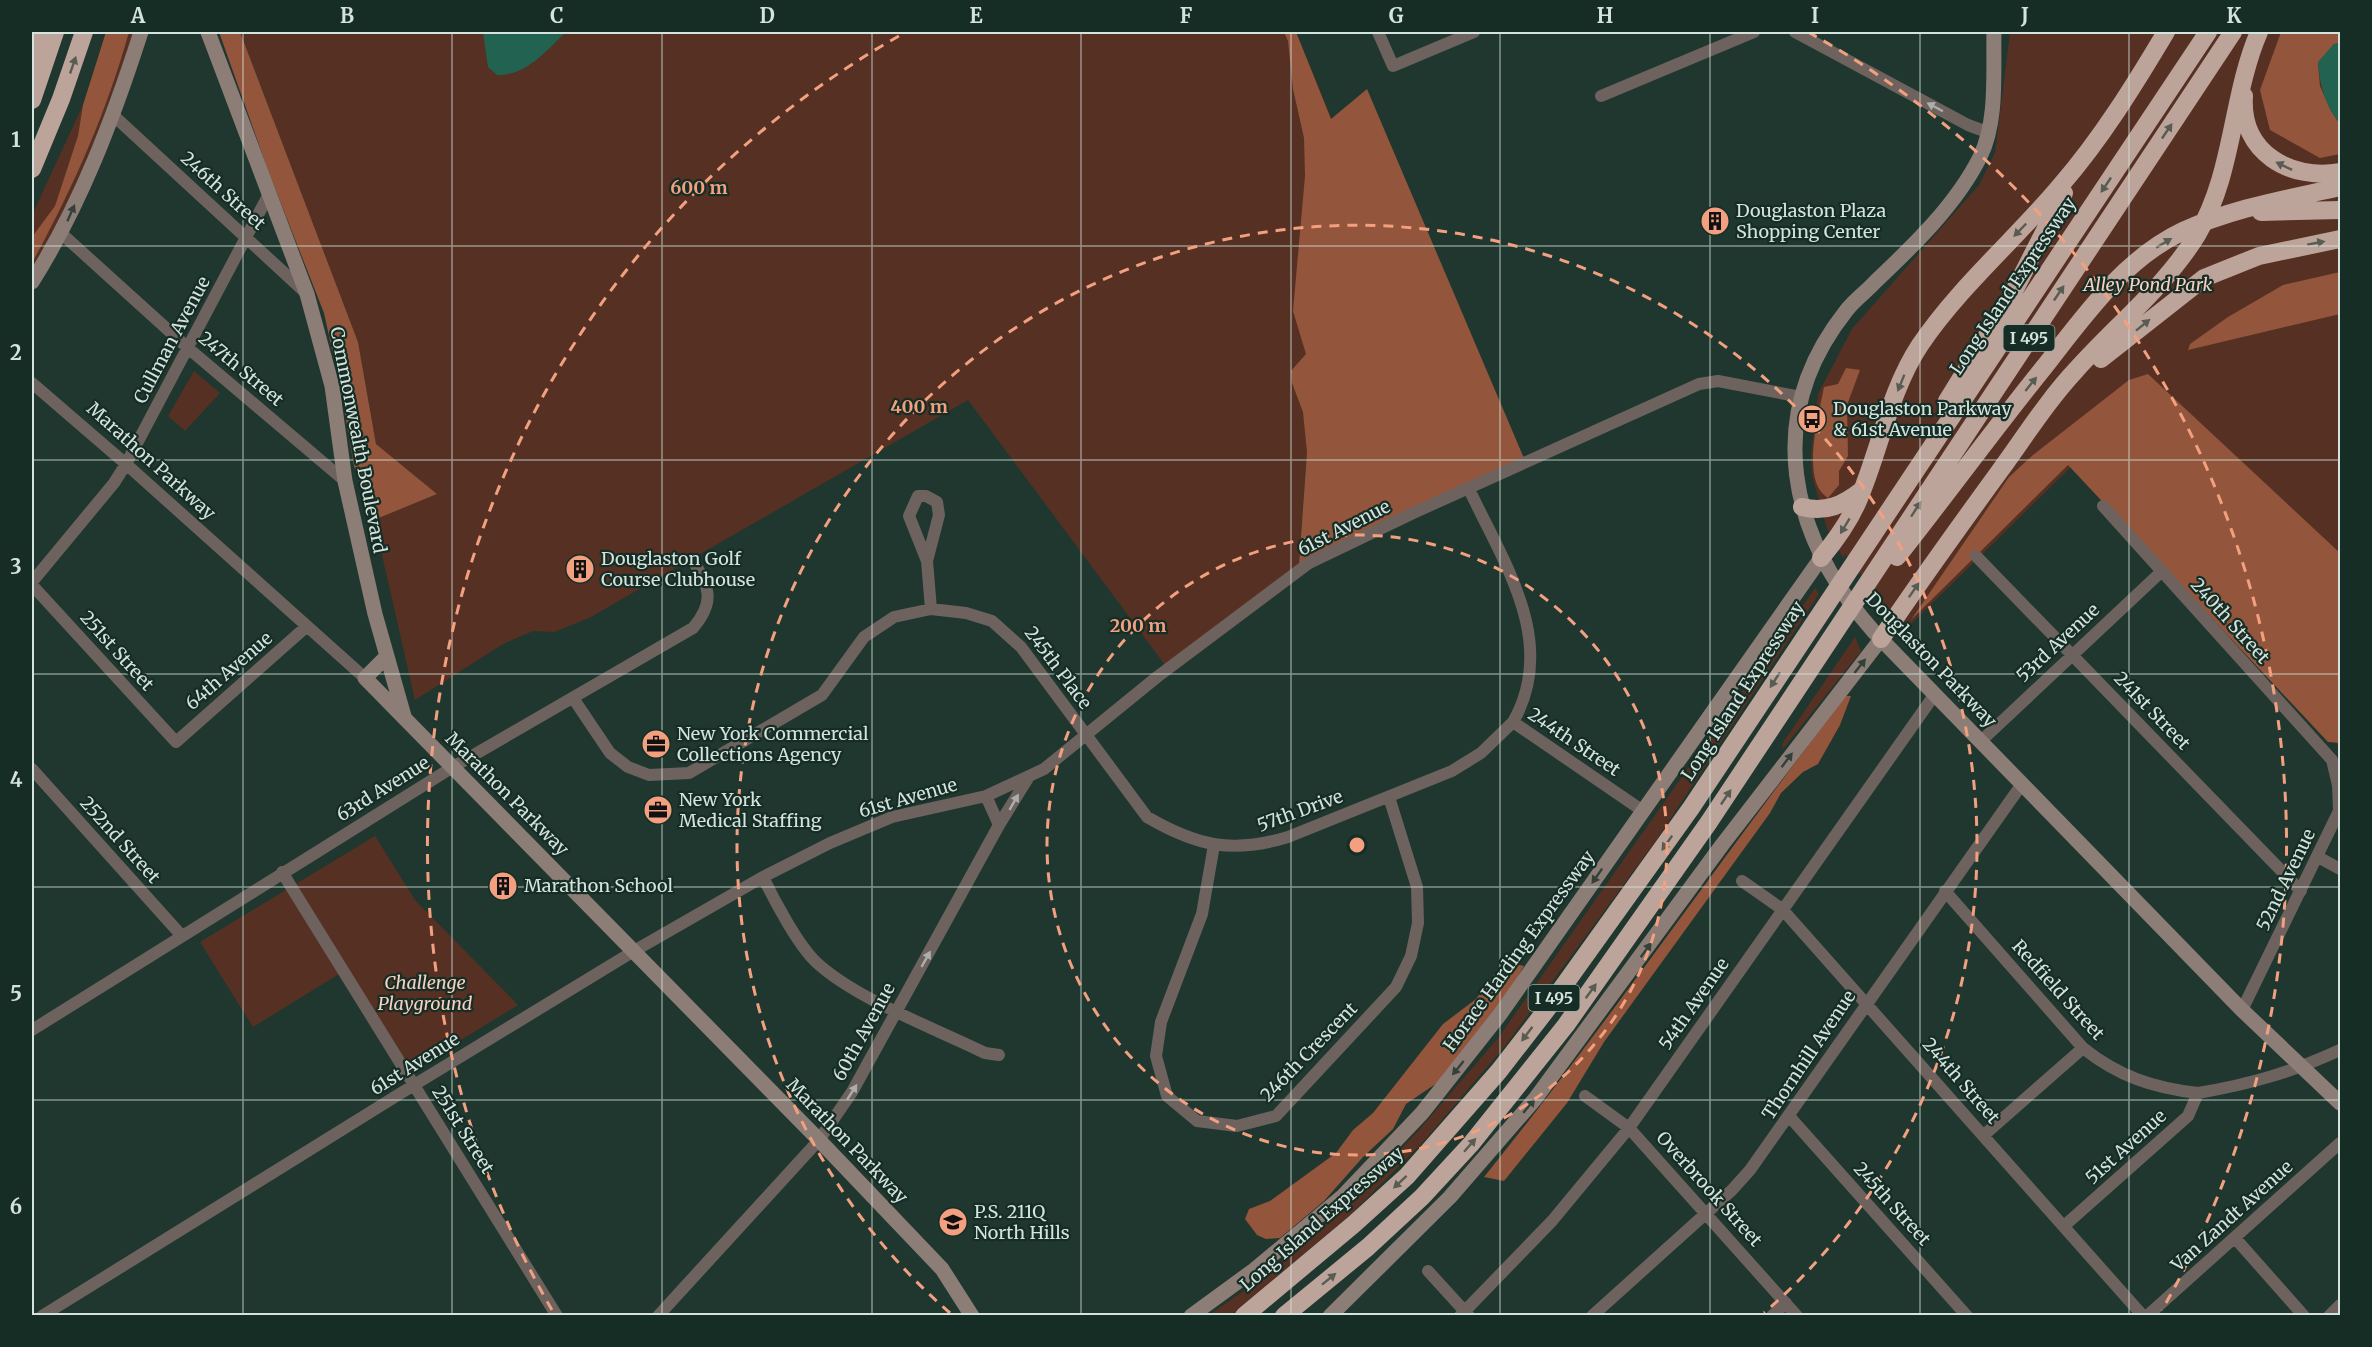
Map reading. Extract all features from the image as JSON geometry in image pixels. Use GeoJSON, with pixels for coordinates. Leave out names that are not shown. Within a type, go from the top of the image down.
{"type":"FeatureCollection","features":[{"type":"Feature","properties":{"kind":"highway"},"geometry":{"type":"LineString","coordinates":[[32,61],[45,32]]}},
{"type":"Feature","properties":{"kind":"highway"},"geometry":{"type":"LineString","coordinates":[[32,100],[55,32]]}},
{"type":"Feature","properties":{"kind":"highway"},"geometry":{"type":"LineString","coordinates":[[32,185],[84,32]]}},
{"type":"Feature","properties":{"kind":"highway"},"geometry":{"type":"LineString","coordinates":[[1824,564],[1845,528],[1862,490],[1902,379],[1919,347],[1960,292],[2038,212],[2085,154],[2165,32]]}},
{"type":"Feature","properties":{"kind":"highway","name":"Long Island Expressway"},"geometry":{"type":"LineString","coordinates":[[1244,1316],[1354,1224],[1407,1176],[1499,1071],[1691,808],[2208,32]]}},
{"type":"Feature","properties":{"kind":"highway","name":"I 495"},"geometry":{"type":"LineString","coordinates":[[1284,1316],[1368,1247],[1422,1197],[1471,1144],[1519,1086],[1647,913],[2233,32]]}},
{"type":"Feature","properties":{"kind":"highway"},"geometry":{"type":"LineString","coordinates":[[2260,32],[2245,90],[2245,116],[2253,137],[2267,156],[2287,169],[2312,175],[2340,172]]}},
{"type":"Feature","properties":{"kind":"highway"},"geometry":{"type":"LineString","coordinates":[[1877,635],[2075,370],[2142,304],[2181,259],[2210,210],[2220,184],[2239,91],[2260,32]]}},
{"type":"Feature","properties":{"kind":"highway"},"geometry":{"type":"LineString","coordinates":[[32,169],[61,99]]}},
{"type":"Feature","properties":{"kind":"highway"},"geometry":{"type":"LineString","coordinates":[[1807,631],[1990,332],[2085,154]]}},
{"type":"Feature","properties":{"kind":"highway"},"geometry":{"type":"LineString","coordinates":[[1827,645],[2095,304],[2122,275],[2153,249],[2183,231],[2266,202],[2340,186]]}},
{"type":"Feature","properties":{"kind":"highway"},"geometry":{"type":"LineString","coordinates":[[2229,214],[2340,210]]}},
{"type":"Feature","properties":{"kind":"highway"},"geometry":{"type":"LineString","coordinates":[[2024,437],[2080,376],[2177,297],[2204,278],[2259,256],[2340,239]]}},
{"type":"Feature","properties":{"kind":"highway"},"geometry":{"type":"LineString","coordinates":[[1802,507],[1825,510],[1845,503],[1862,490]]}},
{"type":"Feature","properties":{"kind":"main road"},"geometry":{"type":"LineString","coordinates":[[32,282],[62,234],[114,116],[141,32]]}},
{"type":"Feature","properties":{"kind":"main road","name":"Commonwealth Boulevard"},"geometry":{"type":"LineString","coordinates":[[208,32],[307,294],[332,386],[345,481],[387,656],[405,719]]}},
{"type":"Feature","properties":{"kind":"main road","name":"Douglaston Parkway"},"geometry":{"type":"LineString","coordinates":[[1994,32],[1991,110],[1980,156],[1961,188],[1918,239],[1847,310],[1814,362],[1800,397],[1795,434],[1794,462],[1802,507],[1824,564],[1877,635],[2242,1010],[2340,1103]]}},
{"type":"Feature","properties":{"kind":"main road","name":"Horace Harding Expressway"},"geometry":{"type":"LineString","coordinates":[[1191,1316],[1254,1270],[1343,1196],[1422,1113],[1501,1013],[1643,811],[1824,564]]}},
{"type":"Feature","properties":{"kind":"main road"},"geometry":{"type":"LineString","coordinates":[[1330,1316],[1450,1197],[1535,1099],[1877,635]]}},
{"type":"Feature","properties":{"kind":"main road"},"geometry":{"type":"LineString","coordinates":[[365,678],[387,656]]}},
{"type":"Feature","properties":{"kind":"main road","name":"Marathon Parkway"},"geometry":{"type":"LineString","coordinates":[[365,678],[819,1140],[942,1269],[972,1316]]}},
{"type":"Feature","properties":{"kind":"street"},"geometry":{"type":"LineString","coordinates":[[1378,32],[1393,66],[1474,32]]}},
{"type":"Feature","properties":{"kind":"street"},"geometry":{"type":"LineString","coordinates":[[1601,96],[1754,32]]}},
{"type":"Feature","properties":{"kind":"street"},"geometry":{"type":"LineString","coordinates":[[1795,32],[1968,125],[1987,132]]}},
{"type":"Feature","properties":{"kind":"street","name":"246th Street"},"geometry":{"type":"LineString","coordinates":[[114,116],[307,294]]}},
{"type":"Feature","properties":{"kind":"street","name":"Cullman Avenue"},"geometry":{"type":"LineString","coordinates":[[32,583],[114,483],[126,464],[270,194]]}},
{"type":"Feature","properties":{"kind":"street","name":"247th Street"},"geometry":{"type":"LineString","coordinates":[[62,234],[188,348],[345,481]]}},
{"type":"Feature","properties":{"kind":"street","name":"Marathon Parkway"},"geometry":{"type":"LineString","coordinates":[[32,383],[365,678]]}},
{"type":"Feature","properties":{"kind":"street","name":"61st Avenue"},"geometry":{"type":"LineString","coordinates":[[42,1316],[634,951],[763,877],[830,843],[892,817],[986,796],[1044,769],[1085,734],[1309,563],[1699,384],[1728,383],[1800,397]]}},
{"type":"Feature","properties":{"kind":"street","name":"244th Street"},"geometry":{"type":"LineString","coordinates":[[1469,489],[1523,606],[1529,627],[1531,652],[1528,681],[1513,722],[1643,811]]}},
{"type":"Feature","properties":{"kind":"street"},"geometry":{"type":"LineString","coordinates":[[927,561],[937,528],[938,509],[937,502],[932,498],[918,496],[909,516],[927,561],[931,609]]}},
{"type":"Feature","properties":{"kind":"street","name":"240th Street"},"geometry":{"type":"LineString","coordinates":[[2103,506],[2332,760]]}},
{"type":"Feature","properties":{"kind":"street","name":"241st Street"},"geometry":{"type":"LineString","coordinates":[[1976,556],[2301,891]]}},
{"type":"Feature","properties":{"kind":"street","name":"63rd Avenue"},"geometry":{"type":"LineString","coordinates":[[32,1030],[453,767],[693,628],[705,614],[709,598],[705,580],[692,559]]}},
{"type":"Feature","properties":{"kind":"street","name":"53rd Avenue"},"geometry":{"type":"LineString","coordinates":[[1982,741],[2161,572]]}},
{"type":"Feature","properties":{"kind":"street","name":"251st Street"},"geometry":{"type":"LineString","coordinates":[[32,583],[176,742]]}},
{"type":"Feature","properties":{"kind":"street","name":"245th Place"},"geometry":{"type":"LineString","coordinates":[[573,698],[610,753],[628,767],[649,775],[689,773],[822,695],[864,638],[894,617],[931,609],[966,613],[992,621],[1005,630],[1022,647],[1085,734]]}},
{"type":"Feature","properties":{"kind":"street","name":"64th Avenue"},"geometry":{"type":"LineString","coordinates":[[176,742],[306,627]]}},
{"type":"Feature","properties":{"kind":"street","name":"54th Avenue"},"geometry":{"type":"LineString","coordinates":[[1464,1314],[1552,1221],[1629,1128],[1935,694]]}},
{"type":"Feature","properties":{"kind":"street","name":"57th Drive"},"geometry":{"type":"LineString","coordinates":[[1085,734],[1147,817],[1177,834],[1214,845],[1236,848],[1261,845],[1288,837],[1470,761],[1498,739],[1513,722]]}},
{"type":"Feature","properties":{"kind":"street","name":"52nd Avenue"},"geometry":{"type":"LineString","coordinates":[[2242,1010],[2339,811],[2338,785],[2332,760]]}},
{"type":"Feature","properties":{"kind":"street","name":"252nd Street"},"geometry":{"type":"LineString","coordinates":[[32,769],[181,935]]}},
{"type":"Feature","properties":{"kind":"street","name":"60th Avenue"},"geometry":{"type":"LineString","coordinates":[[658,1316],[819,1140],[863,1075],[999,825],[1028,778]]}},
{"type":"Feature","properties":{"kind":"street","name":"Thornhill Avenue"},"geometry":{"type":"LineString","coordinates":[[1592,1316],[1707,1213],[1750,1170],[2022,784]]}},
{"type":"Feature","properties":{"kind":"street"},"geometry":{"type":"LineString","coordinates":[[986,796],[999,825]]}},
{"type":"Feature","properties":{"kind":"street","name":"246th Crescent"},"geometry":{"type":"LineString","coordinates":[[1214,845],[1202,914],[1161,1022],[1156,1056],[1167,1096],[1197,1121],[1237,1126],[1276,1116],[1396,987],[1411,956],[1418,923],[1417,887],[1389,796]]}},
{"type":"Feature","properties":{"kind":"street"},"geometry":{"type":"LineString","coordinates":[[2318,857],[2340,869]]}},
{"type":"Feature","properties":{"kind":"street","name":"251st Street"},"geometry":{"type":"LineString","coordinates":[[282,872],[557,1316]]}},
{"type":"Feature","properties":{"kind":"street"},"geometry":{"type":"LineString","coordinates":[[763,877],[782,914],[814,960],[831,975],[985,1053],[999,1055]]}},
{"type":"Feature","properties":{"kind":"street","name":"244th Street"},"geometry":{"type":"LineString","coordinates":[[1742,881],[1782,909],[2145,1316]]}},
{"type":"Feature","properties":{"kind":"street","name":"Redfield Street"},"geometry":{"type":"LineString","coordinates":[[1945,891],[2083,1048],[2100,1062],[2140,1082],[2198,1093]]}},
{"type":"Feature","properties":{"kind":"street"},"geometry":{"type":"LineString","coordinates":[[1984,1135],[2083,1048]]}},
{"type":"Feature","properties":{"kind":"street"},"geometry":{"type":"LineString","coordinates":[[2198,1093],[2254,1083],[2302,1067],[2340,1050]]}},
{"type":"Feature","properties":{"kind":"street","name":"51st Avenue"},"geometry":{"type":"LineString","coordinates":[[2064,1226],[2188,1116],[2198,1093]]}},
{"type":"Feature","properties":{"kind":"street","name":"Overbrook Street"},"geometry":{"type":"LineString","coordinates":[[1585,1096],[1629,1128],[1797,1316]]}},
{"type":"Feature","properties":{"kind":"street","name":"245th Street"},"geometry":{"type":"LineString","coordinates":[[1789,1116],[1967,1316]]}},
{"type":"Feature","properties":{"kind":"street","name":"Van Zandt Avenue"},"geometry":{"type":"LineString","coordinates":[[2145,1316],[2340,1143]]}},
{"type":"Feature","properties":{"kind":"street"},"geometry":{"type":"LineString","coordinates":[[2235,1238],[2304,1316]]}},
{"type":"Feature","properties":{"kind":"street"},"geometry":{"type":"LineString","coordinates":[[1428,1271],[1464,1314]]}},
{"type":"Feature","properties":{"kind":"street"},"geometry":{"type":"LineString","coordinates":[[1772,1316],[1786,1303]]}},
{"type":"Feature","properties":{"kind":"street"},"geometry":{"type":"LineString","coordinates":[[2329,1316],[2340,1305]]}},
{"type":"Feature","properties":{"kind":"green space"},"geometry":{"type":"Polygon","coordinates":[[[106,32],[135,32],[81,179],[32,275],[32,215],[83,105],[106,32]]]}},
{"type":"Feature","properties":{"kind":"green space"},"geometry":{"type":"Polygon","coordinates":[[[240,32],[1296,32],[1332,120],[1298,572],[1168,669],[968,400],[589,618],[554,632],[533,631],[503,644],[415,700],[374,520],[437,494],[376,444],[358,342],[240,32]]]}},
{"type":"Feature","properties":{"kind":"green space","name":"Alley Pond Park"},"geometry":{"type":"Polygon","coordinates":[[[2010,32],[2340,32],[2340,747],[2074,464],[1910,625],[1893,615],[1887,616],[1877,605],[1880,600],[1845,554],[1843,558],[1840,547],[1827,529],[1812,475],[1811,455],[1818,394],[1852,329],[1979,185],[1995,153],[2010,32]]]}},
{"type":"Feature","properties":{"kind":"green space"},"geometry":{"type":"Polygon","coordinates":[[[194,371],[220,393],[185,431],[168,416],[194,371]]]}},
{"type":"Feature","properties":{"kind":"green space"},"geometry":{"type":"Polygon","coordinates":[[[1815,588],[1819,594],[1657,839],[1505,1046],[1424,1141],[1350,1215],[1231,1315],[1208,1316],[1256,1282],[1345,1208],[1419,1130],[1498,1038],[1815,588]]]}},
{"type":"Feature","properties":{"kind":"green space"},"geometry":{"type":"Polygon","coordinates":[[[1855,637],[1861,651],[1783,749],[1782,744],[1855,637]]]}},
{"type":"Feature","properties":{"kind":"green space","name":"Challenge Playground"},"geometry":{"type":"Polygon","coordinates":[[[375,836],[415,900],[518,1005],[407,1073],[344,971],[253,1027],[200,942],[375,836]]]}},
{"type":"Feature","properties":{"kind":"shaded area"},"geometry":{"type":"Polygon","coordinates":[[[106,32],[129,32],[110,92],[87,150],[32,263],[32,237],[55,206],[78,136],[83,105],[106,32]]]}},
{"type":"Feature","properties":{"kind":"shaded area"},"geometry":{"type":"Polygon","coordinates":[[[219,32],[240,32],[358,342],[376,444],[437,494],[374,520],[354,466],[324,313],[269,173],[219,32]]]}},
{"type":"Feature","properties":{"kind":"shaded area"},"geometry":{"type":"Polygon","coordinates":[[[483,32],[566,32],[526,67],[497,75],[488,67],[483,32]]]}},
{"type":"Feature","properties":{"kind":"shaded area"},"geometry":{"type":"Polygon","coordinates":[[[1284,32],[1296,32],[1331,119],[1367,89],[1526,463],[1299,564],[1307,452],[1303,412],[1292,383],[1291,371],[1306,354],[1293,311],[1305,176],[1304,138],[1293,89],[1288,41],[1284,32]]]}},
{"type":"Feature","properties":{"kind":"shaded area"},"geometry":{"type":"Polygon","coordinates":[[[2281,32],[2340,32],[2340,43],[2334,44],[2318,63],[2320,86],[2331,111],[2340,124],[2340,154],[2320,158],[2270,130],[2260,90],[2281,32]]]}},
{"type":"Feature","properties":{"kind":"shaded area"},"geometry":{"type":"Polygon","coordinates":[[[2340,43],[2340,124],[2324,95],[2318,62],[2334,44],[2340,43]]]}},
{"type":"Feature","properties":{"kind":"shaded area"},"geometry":{"type":"Polygon","coordinates":[[[2340,272],[2340,314],[2188,350],[2190,344],[2228,317],[2283,285],[2340,272]]]}},
{"type":"Feature","properties":{"kind":"shaded area"},"geometry":{"type":"Polygon","coordinates":[[[1846,368],[1860,370],[1847,405],[1848,456],[1839,471],[1839,485],[1828,498],[1820,490],[1815,478],[1813,463],[1816,430],[1824,387],[1838,384],[1846,368]]]}},
{"type":"Feature","properties":{"kind":"shaded area"},"geometry":{"type":"Polygon","coordinates":[[[2148,374],[2340,553],[2340,743],[2328,742],[2068,465],[1911,620],[2009,477],[2033,455],[2129,380],[2148,374]]]}},
{"type":"Feature","properties":{"kind":"shaded area"},"geometry":{"type":"Polygon","coordinates":[[[1846,696],[1851,696],[1840,725],[1818,764],[1803,772],[1781,793],[1770,813],[1604,1042],[1567,1103],[1504,1181],[1484,1177],[1531,1118],[1846,696]]]}},
{"type":"Feature","properties":{"kind":"shaded area"},"geometry":{"type":"Polygon","coordinates":[[[1515,964],[1524,966],[1508,993],[1437,1083],[1406,1104],[1393,1129],[1363,1157],[1324,1201],[1280,1238],[1266,1239],[1257,1235],[1245,1219],[1249,1209],[1270,1201],[1336,1153],[1353,1130],[1373,1113],[1443,1024],[1476,999],[1494,975],[1515,964]]]}},
{"type":"Feature","properties":{"kind":"place","name":"Douglaston Plaza Shopping Center"},"geometry":{"type":"Point","coordinates":[1715,221]}},
{"type":"Feature","properties":{"kind":"place","name":"Douglaston Parkway & 61st Avenue"},"geometry":{"type":"Point","coordinates":[1812,419]}},
{"type":"Feature","properties":{"kind":"place","name":"Douglaston Golf Course Clubhouse"},"geometry":{"type":"Point","coordinates":[580,569]}},
{"type":"Feature","properties":{"kind":"place","name":"New York Commercial Collections Agency"},"geometry":{"type":"Point","coordinates":[656,744]}},
{"type":"Feature","properties":{"kind":"place","name":"New York Medical Staffing"},"geometry":{"type":"Point","coordinates":[658,810]}},
{"type":"Feature","properties":{"kind":"place","name":"Marathon School"},"geometry":{"type":"Point","coordinates":[503,886]}},
{"type":"Feature","properties":{"kind":"place","name":"P.S. 211Q North Hills"},"geometry":{"type":"Point","coordinates":[953,1222]}}]}
